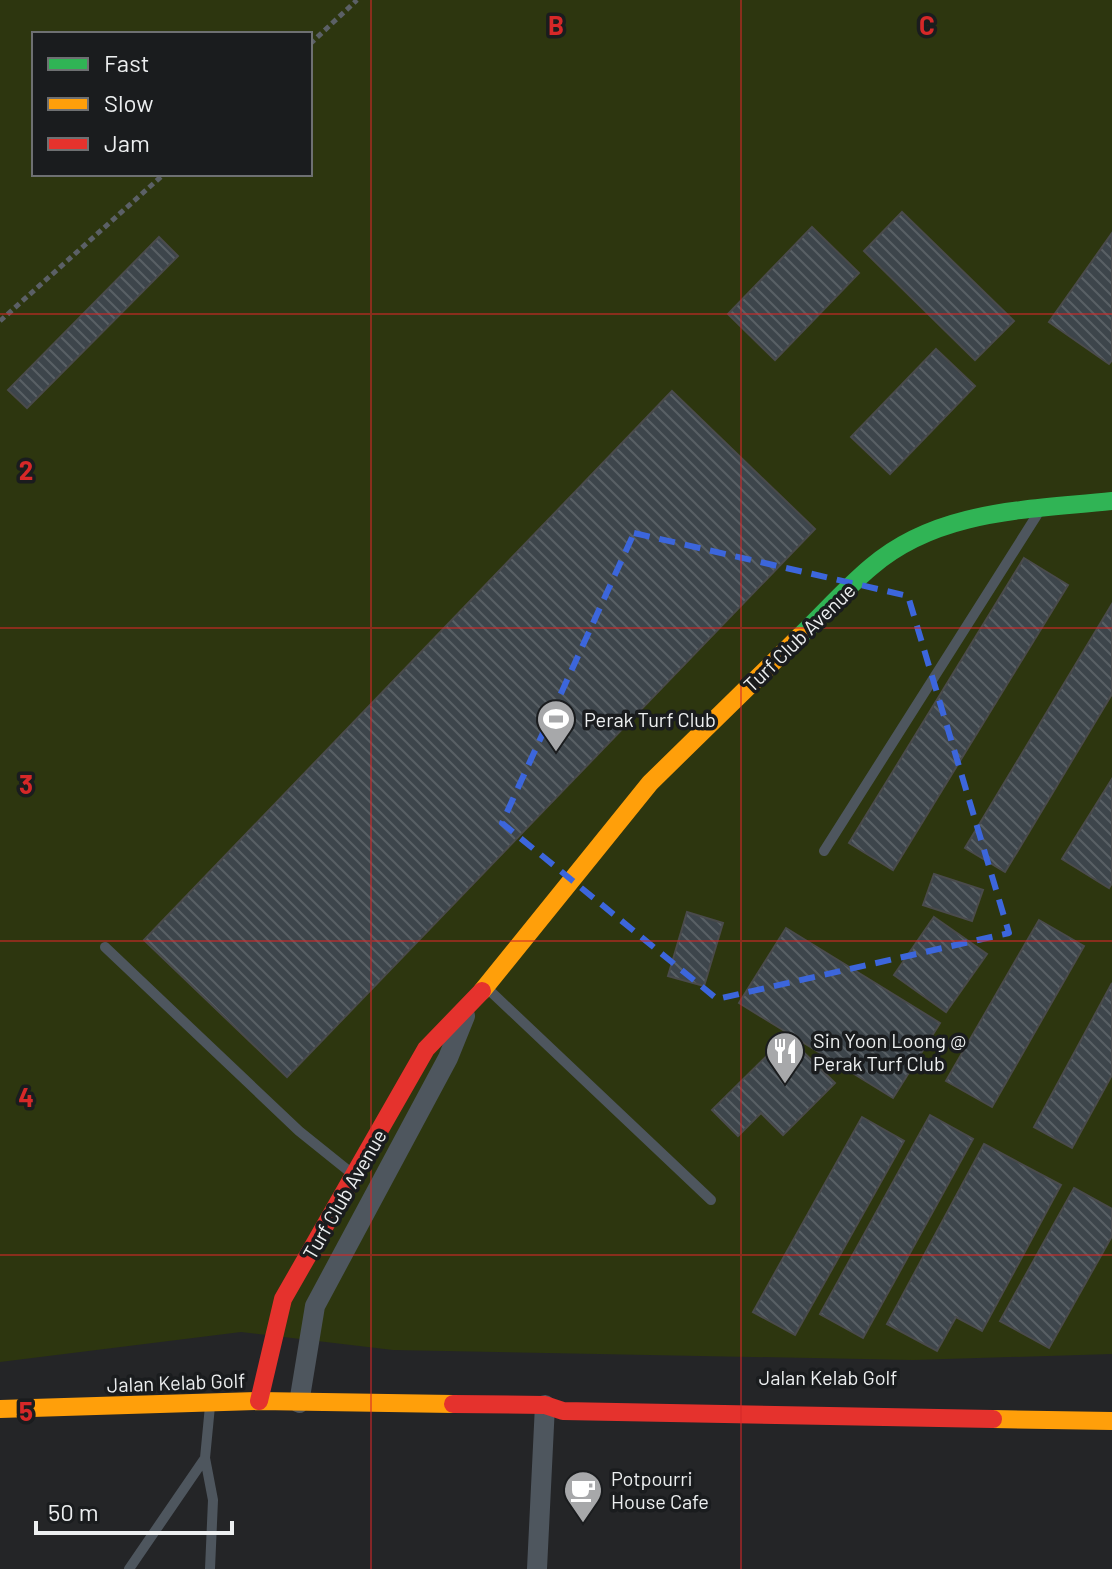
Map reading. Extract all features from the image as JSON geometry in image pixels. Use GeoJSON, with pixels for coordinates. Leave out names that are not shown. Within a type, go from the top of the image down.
{"type":"FeatureCollection","features":[{"type":"Feature","properties":{"kind":"street","name":"Turf Club Avenue"},"geometry":{"type":"LineString","coordinates":[[259,1401],[283,1299],[426,1049],[468,1008],[650,783],[873,565],[922,534],[962,521],[1042,507],[1112,501]]}},
{"type":"Feature","properties":{"kind":"street","name":"Turf Club Avenue"},"geometry":{"type":"LineString","coordinates":[[299,1403],[315,1306],[448,1058],[468,1008]]}},
{"type":"Feature","properties":{"kind":"street","name":"Jalan Kelab Golf"},"geometry":{"type":"LineString","coordinates":[[545,1405],[563,1398],[1112,1402]]}},
{"type":"Feature","properties":{"kind":"street","name":"Jalan Kelab Golf"},"geometry":{"type":"LineString","coordinates":[[0,1409],[259,1401],[545,1405],[563,1411],[1112,1421]]}},
{"type":"Feature","properties":{"kind":"street"},"geometry":{"type":"LineString","coordinates":[[537,1569],[545,1405]]}},
{"type":"Feature","properties":{"kind":"lane"},"geometry":{"type":"LineString","coordinates":[[824,851],[1042,507]]}},
{"type":"Feature","properties":{"kind":"lane"},"geometry":{"type":"LineString","coordinates":[[105,947],[299,1131],[355,1176]]}},
{"type":"Feature","properties":{"kind":"lane"},"geometry":{"type":"LineString","coordinates":[[485,987],[711,1200]]}},
{"type":"Feature","properties":{"kind":"lane"},"geometry":{"type":"LineString","coordinates":[[210,1404],[205,1458],[213,1500],[210,1569]]}},
{"type":"Feature","properties":{"kind":"lane"},"geometry":{"type":"LineString","coordinates":[[129,1569],[205,1458]]}},
{"type":"Feature","properties":{"kind":"path"},"geometry":{"type":"LineString","coordinates":[[312,42],[357,0]]}},
{"type":"Feature","properties":{"kind":"path"},"geometry":{"type":"LineString","coordinates":[[0,321],[162,176]]}},
{"type":"Feature","properties":{"kind":"highlighted area"},"geometry":{"type":"Polygon","coordinates":[[[634,533],[908,596],[1009,933],[717,999],[502,823],[634,533]]]}},
{"type":"Feature","properties":{"kind":"green space","name":"Perak Turf Club"},"geometry":{"type":"Polygon","coordinates":[[[0,0],[1112,0],[1112,1354],[913,1360],[393,1350],[241,1332],[0,1362],[0,0]]]}},
{"type":"Feature","properties":{"kind":"building"},"geometry":{"type":"Polygon","coordinates":[[[902,212],[1014,321],[975,360],[864,251],[902,212]]]}},
{"type":"Feature","properties":{"kind":"building"},"geometry":{"type":"Polygon","coordinates":[[[812,227],[859,273],[775,360],[728,314],[812,227]]]}},
{"type":"Feature","properties":{"kind":"building"},"geometry":{"type":"Polygon","coordinates":[[[1112,233],[1112,360],[1109,364],[1049,322],[1112,233]]]}},
{"type":"Feature","properties":{"kind":"building"},"geometry":{"type":"Polygon","coordinates":[[[159,237],[178,256],[27,408],[8,390],[159,237]]]}},
{"type":"Feature","properties":{"kind":"building"},"geometry":{"type":"Polygon","coordinates":[[[936,349],[975,386],[890,474],[851,437],[936,349]]]}},
{"type":"Feature","properties":{"kind":"building"},"geometry":{"type":"Polygon","coordinates":[[[672,391],[815,529],[287,1077],[144,940],[672,391]]]}},
{"type":"Feature","properties":{"kind":"building"},"geometry":{"type":"Polygon","coordinates":[[[1024,558],[1068,585],[893,870],[849,843],[1024,558]]]}},
{"type":"Feature","properties":{"kind":"building"},"geometry":{"type":"Polygon","coordinates":[[[1112,604],[1112,694],[1005,872],[965,848],[1112,604]]]}},
{"type":"Feature","properties":{"kind":"building"},"geometry":{"type":"Polygon","coordinates":[[[1112,779],[1112,883],[1109,888],[1062,859],[1112,779]]]}},
{"type":"Feature","properties":{"kind":"building"},"geometry":{"type":"Polygon","coordinates":[[[934,874],[983,890],[972,921],[923,905],[934,874]]]}},
{"type":"Feature","properties":{"kind":"building"},"geometry":{"type":"Polygon","coordinates":[[[687,912],[723,923],[704,986],[668,976],[687,912]]]}},
{"type":"Feature","properties":{"kind":"building"},"geometry":{"type":"Polygon","coordinates":[[[934,917],[987,954],[946,1012],[894,975],[934,917]]]}},
{"type":"Feature","properties":{"kind":"building"},"geometry":{"type":"Polygon","coordinates":[[[1039,920],[1084,946],[992,1107],[946,1081],[1039,920]]]}},
{"type":"Feature","properties":{"kind":"building"},"geometry":{"type":"Polygon","coordinates":[[[786,928],[940,1023],[893,1098],[739,1003],[786,928]]]}},
{"type":"Feature","properties":{"kind":"building"},"geometry":{"type":"Polygon","coordinates":[[[1112,983],[1112,1075],[1072,1148],[1034,1127],[1112,983]]]}},
{"type":"Feature","properties":{"kind":"building","name":"Sin Yoon Loong @ Perak Turf Club"},"geometry":{"type":"Polygon","coordinates":[[[787,1036],[835,1083],[783,1135],[761,1113],[738,1136],[712,1110],[787,1036]]]}},
{"type":"Feature","properties":{"kind":"building"},"geometry":{"type":"Polygon","coordinates":[[[930,1115],[973,1139],[863,1338],[820,1314],[930,1115]]]}},
{"type":"Feature","properties":{"kind":"building"},"geometry":{"type":"Polygon","coordinates":[[[862,1117],[904,1141],[795,1335],[753,1312],[862,1117]]]}},
{"type":"Feature","properties":{"kind":"building"},"geometry":{"type":"Polygon","coordinates":[[[984,1144],[1061,1185],[982,1331],[956,1317],[937,1351],[887,1324],[984,1144]]]}},
{"type":"Feature","properties":{"kind":"building"},"geometry":{"type":"Polygon","coordinates":[[[1074,1188],[1112,1209],[1112,1236],[1049,1348],[1000,1321],[1074,1188]]]}},
{"type":"Feature","properties":{"kind":"traffic: fast"},"geometry":{"type":"LineString","coordinates":[[800,636],[871,567],[925,533],[986,516],[1112,501]]}},
{"type":"Feature","properties":{"kind":"traffic: slow"},"geometry":{"type":"LineString","coordinates":[[482,991],[650,783],[800,636]]}},
{"type":"Feature","properties":{"kind":"traffic: slow"},"geometry":{"type":"LineString","coordinates":[[0,1409],[259,1401],[453,1404]]}},
{"type":"Feature","properties":{"kind":"traffic: slow"},"geometry":{"type":"LineString","coordinates":[[993,1419],[1112,1421]]}},
{"type":"Feature","properties":{"kind":"traffic: jam"},"geometry":{"type":"LineString","coordinates":[[259,1401],[283,1299],[426,1049],[482,991]]}},
{"type":"Feature","properties":{"kind":"traffic: jam"},"geometry":{"type":"LineString","coordinates":[[453,1404],[545,1405],[563,1411],[993,1419]]}},
{"type":"Feature","properties":{"kind":"place","name":"Perak Turf Club"},"geometry":{"type":"Point","coordinates":[556,753]}},
{"type":"Feature","properties":{"kind":"place","name":"Sin Yoon Loong @ Perak Turf Club"},"geometry":{"type":"Point","coordinates":[785,1085]}},
{"type":"Feature","properties":{"kind":"place","name":"Potpourri House Cafe"},"geometry":{"type":"Point","coordinates":[583,1524]}}]}
